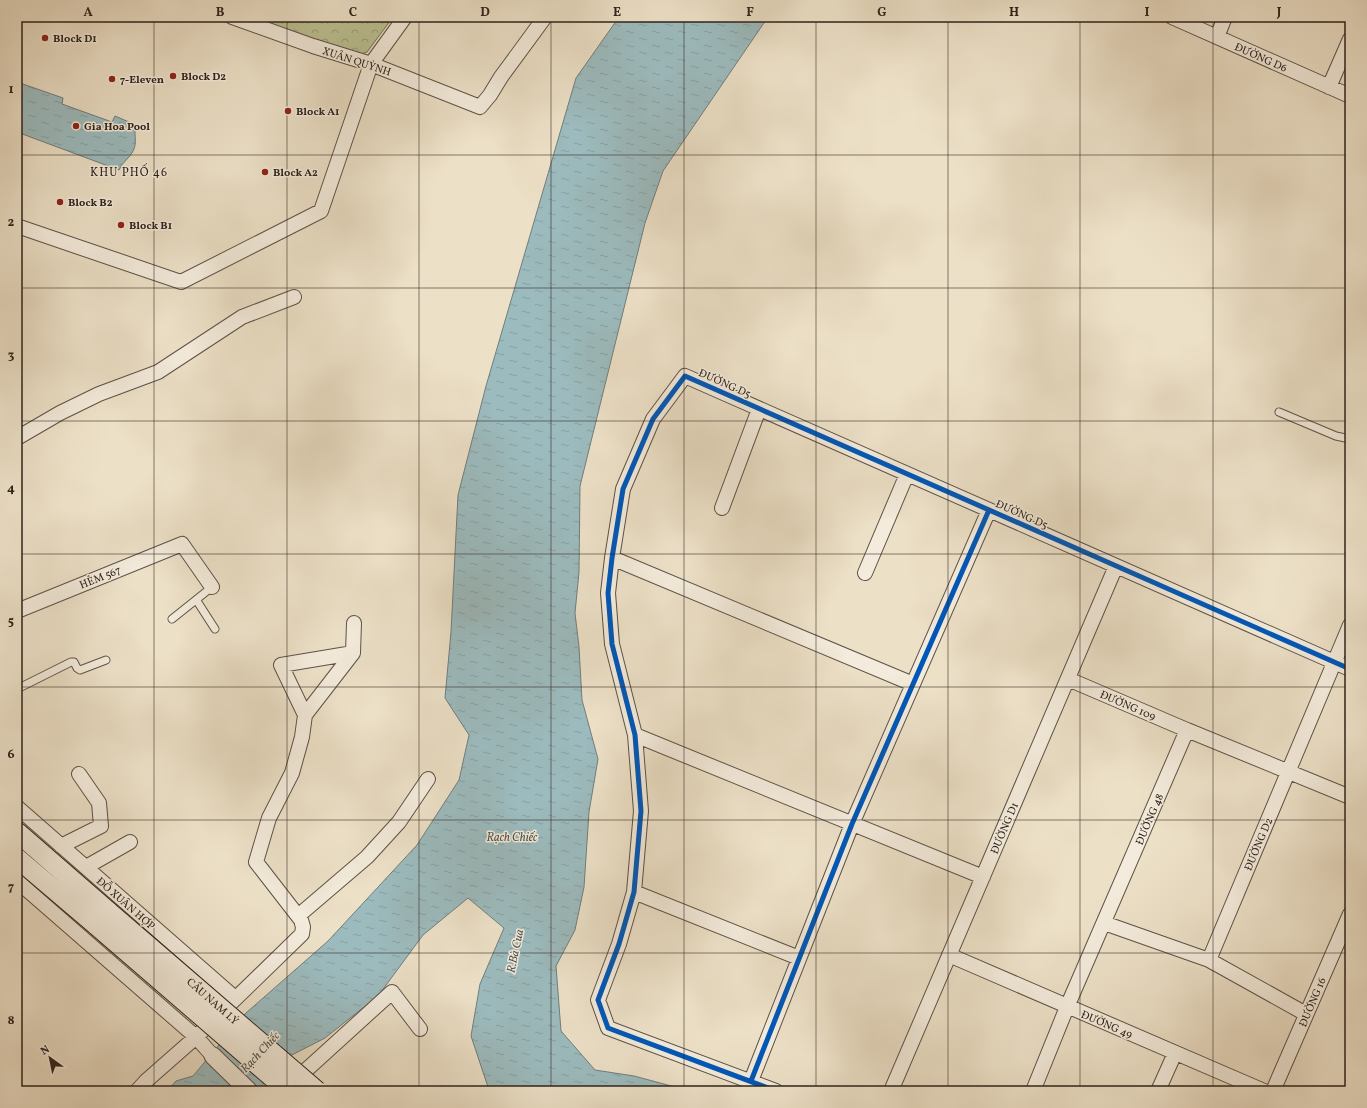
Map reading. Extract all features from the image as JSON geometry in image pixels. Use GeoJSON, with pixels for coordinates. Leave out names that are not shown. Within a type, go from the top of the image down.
{"type":"FeatureCollection","features":[{"type":"Feature","properties":{"kind":"main road","name":"ĐỖ XUÂN HỢP"},"geometry":{"type":"LineString","coordinates":[[17,832],[109,912]]}},
{"type":"Feature","properties":{"kind":"main road","name":"CẦU NAM LÝ"},"geometry":{"type":"LineString","coordinates":[[17,858],[288,1091]]}},
{"type":"Feature","properties":{"kind":"main road","name":"CẦU NAM LÝ"},"geometry":{"type":"LineString","coordinates":[[109,912],[317,1091]]}},
{"type":"Feature","properties":{"kind":"street","name":"XUÂN QUỲNH"},"geometry":{"type":"LineString","coordinates":[[232,17],[313,46],[371,64],[480,107],[545,17]]}},
{"type":"Feature","properties":{"kind":"street"},"geometry":{"type":"LineString","coordinates":[[17,226],[181,282],[321,211],[371,64],[405,17]]}},
{"type":"Feature","properties":{"kind":"street","name":"ĐƯỜNG D6"},"geometry":{"type":"LineString","coordinates":[[1172,17],[1350,96]]}},
{"type":"Feature","properties":{"kind":"street"},"geometry":{"type":"LineString","coordinates":[[1217,37],[1225,17]]}},
{"type":"Feature","properties":{"kind":"street"},"geometry":{"type":"LineString","coordinates":[[1330,87],[1350,39]]}},
{"type":"Feature","properties":{"kind":"street"},"geometry":{"type":"LineString","coordinates":[[17,438],[60,413],[99,394],[158,372],[242,317],[294,297]]}},
{"type":"Feature","properties":{"kind":"street","name":"ĐƯỜNG D5"},"geometry":{"type":"LineString","coordinates":[[612,558],[623,489],[653,419],[685,376],[1350,669]]}},
{"type":"Feature","properties":{"kind":"street"},"geometry":{"type":"LineString","coordinates":[[722,508],[759,409]]}},
{"type":"Feature","properties":{"kind":"street"},"geometry":{"type":"LineString","coordinates":[[865,572],[907,474]]}},
{"type":"Feature","properties":{"kind":"street"},"geometry":{"type":"LineString","coordinates":[[751,1081],[852,824],[989,510]]}},
{"type":"Feature","properties":{"kind":"street","name":"HẺM 567"},"geometry":{"type":"LineString","coordinates":[[17,611],[182,544],[212,588]]}},
{"type":"Feature","properties":{"kind":"street"},"geometry":{"type":"LineString","coordinates":[[776,1091],[608,1028],[598,1000],[619,944],[634,892],[641,811],[635,735],[612,644],[608,594],[612,558],[913,684]]}},
{"type":"Feature","properties":{"kind":"street","name":"ĐƯỜNG D1"},"geometry":{"type":"LineString","coordinates":[[891,1091],[1116,566]]}},
{"type":"Feature","properties":{"kind":"street"},"geometry":{"type":"LineString","coordinates":[[137,1091],[146,1081],[196,1037],[302,934],[303,927],[301,920],[256,862],[269,818],[292,772],[302,737],[305,715],[353,653],[354,623]]}},
{"type":"Feature","properties":{"kind":"street","name":"ĐƯỜNG D2"},"geometry":{"type":"LineString","coordinates":[[1209,960],[1350,625]]}},
{"type":"Feature","properties":{"kind":"street"},"geometry":{"type":"LineString","coordinates":[[305,715],[280,665],[353,653]]}},
{"type":"Feature","properties":{"kind":"street","name":"ĐƯỜNG 109"},"geometry":{"type":"LineString","coordinates":[[1068,679],[1187,730]]}},
{"type":"Feature","properties":{"kind":"street"},"geometry":{"type":"LineString","coordinates":[[1187,730],[1350,797]]}},
{"type":"Feature","properties":{"kind":"street","name":"ĐƯỜNG 48"},"geometry":{"type":"LineString","coordinates":[[1033,1091],[1067,1007],[1187,730]]}},
{"type":"Feature","properties":{"kind":"street"},"geometry":{"type":"LineString","coordinates":[[635,735],[983,877]]}},
{"type":"Feature","properties":{"kind":"street"},"geometry":{"type":"LineString","coordinates":[[61,846],[101,826],[98,803],[79,774]]}},
{"type":"Feature","properties":{"kind":"street"},"geometry":{"type":"LineString","coordinates":[[298,916],[367,856],[398,822],[428,779]]}},
{"type":"Feature","properties":{"kind":"street","name":"ĐỖ XUÂN HỢP"},"geometry":{"type":"LineString","coordinates":[[17,808],[235,998]]}},
{"type":"Feature","properties":{"kind":"street"},"geometry":{"type":"LineString","coordinates":[[86,867],[130,842]]}},
{"type":"Feature","properties":{"kind":"street"},"geometry":{"type":"LineString","coordinates":[[17,880],[196,1037],[249,1091]]}},
{"type":"Feature","properties":{"kind":"street"},"geometry":{"type":"LineString","coordinates":[[634,892],[799,958]]}},
{"type":"Feature","properties":{"kind":"street","name":"ĐƯỜNG 16"},"geometry":{"type":"LineString","coordinates":[[1273,1091],[1350,914]]}},
{"type":"Feature","properties":{"kind":"street"},"geometry":{"type":"LineString","coordinates":[[1104,923],[1209,960],[1306,1014]]}},
{"type":"Feature","properties":{"kind":"street","name":"ĐƯỜNG 49"},"geometry":{"type":"LineString","coordinates":[[949,955],[1264,1091]]}},
{"type":"Feature","properties":{"kind":"street"},"geometry":{"type":"LineString","coordinates":[[284,1091],[392,992],[420,1029]]}},
{"type":"Feature","properties":{"kind":"street"},"geometry":{"type":"LineString","coordinates":[[1158,1091],[1175,1053]]}},
{"type":"Feature","properties":{"kind":"lane"},"geometry":{"type":"LineString","coordinates":[[1280,412],[1336,436],[1350,439]]}},
{"type":"Feature","properties":{"kind":"lane"},"geometry":{"type":"LineString","coordinates":[[172,619],[212,588]]}},
{"type":"Feature","properties":{"kind":"lane"},"geometry":{"type":"LineString","coordinates":[[197,600],[215,629]]}},
{"type":"Feature","properties":{"kind":"lane"},"geometry":{"type":"LineString","coordinates":[[17,689],[71,662],[74,662],[80,670],[106,660]]}},
{"type":"Feature","properties":{"kind":"green space"},"geometry":{"type":"Polygon","coordinates":[[[246,17],[393,17],[367,52],[356,56],[246,17]]]}},
{"type":"Feature","properties":{"kind":"water","name":"Rạch Chiếc"},"geometry":{"type":"Polygon","coordinates":[[[619,17],[768,17],[663,171],[645,223],[580,486],[579,572],[575,613],[579,647],[582,700],[598,759],[589,812],[584,887],[575,930],[556,966],[561,1031],[595,1070],[634,1076],[690,1091],[489,1090],[471,1036],[480,984],[504,928],[468,898],[423,935],[378,996],[325,1038],[288,1057],[257,1091],[167,1091],[176,1081],[193,1076],[246,1013],[328,941],[417,845],[459,780],[469,735],[445,698],[451,632],[458,495],[486,386],[576,78],[619,17]]]}},
{"type":"Feature","properties":{"kind":"water","name":"Gia Hoa Pool"},"geometry":{"type":"Polygon","coordinates":[[[17,82],[63,98],[62,104],[112,122],[115,116],[136,125],[135,144],[132,153],[119,170],[17,132],[17,82]]]}},
{"type":"Feature","properties":{"kind":"cycle path"},"geometry":{"type":"LineString","coordinates":[[776,1091],[608,1028],[598,1000],[619,944],[634,892],[641,811],[635,735],[612,644],[608,593],[612,558],[623,489],[653,419],[685,376],[1350,669]]}},
{"type":"Feature","properties":{"kind":"cycle path"},"geometry":{"type":"LineString","coordinates":[[751,1081],[852,824],[989,510]]}},
{"type":"Feature","properties":{"kind":"place","name":"Block D1"},"geometry":{"type":"Point","coordinates":[45,38]}},
{"type":"Feature","properties":{"kind":"place","name":"Block D2"},"geometry":{"type":"Point","coordinates":[173,76]}},
{"type":"Feature","properties":{"kind":"place","name":"7-Eleven"},"geometry":{"type":"Point","coordinates":[112,79]}},
{"type":"Feature","properties":{"kind":"place","name":"Block A1"},"geometry":{"type":"Point","coordinates":[288,111]}},
{"type":"Feature","properties":{"kind":"place","name":"Gia Hoa Pool"},"geometry":{"type":"Point","coordinates":[76,126]}},
{"type":"Feature","properties":{"kind":"place","name":"Block A2"},"geometry":{"type":"Point","coordinates":[265,172]}},
{"type":"Feature","properties":{"kind":"place","name":"Block B2"},"geometry":{"type":"Point","coordinates":[60,202]}},
{"type":"Feature","properties":{"kind":"place","name":"Block B1"},"geometry":{"type":"Point","coordinates":[121,225]}},
{"type":"Feature","properties":{"kind":"district","name":"KHU PHỐ 46"},"geometry":{"type":"Point","coordinates":[129,172]}},
{"type":"Feature","properties":{"kind":"water label","name":"R.Bà Cua"},"geometry":{"type":"Point","coordinates":[515,951]}}]}
